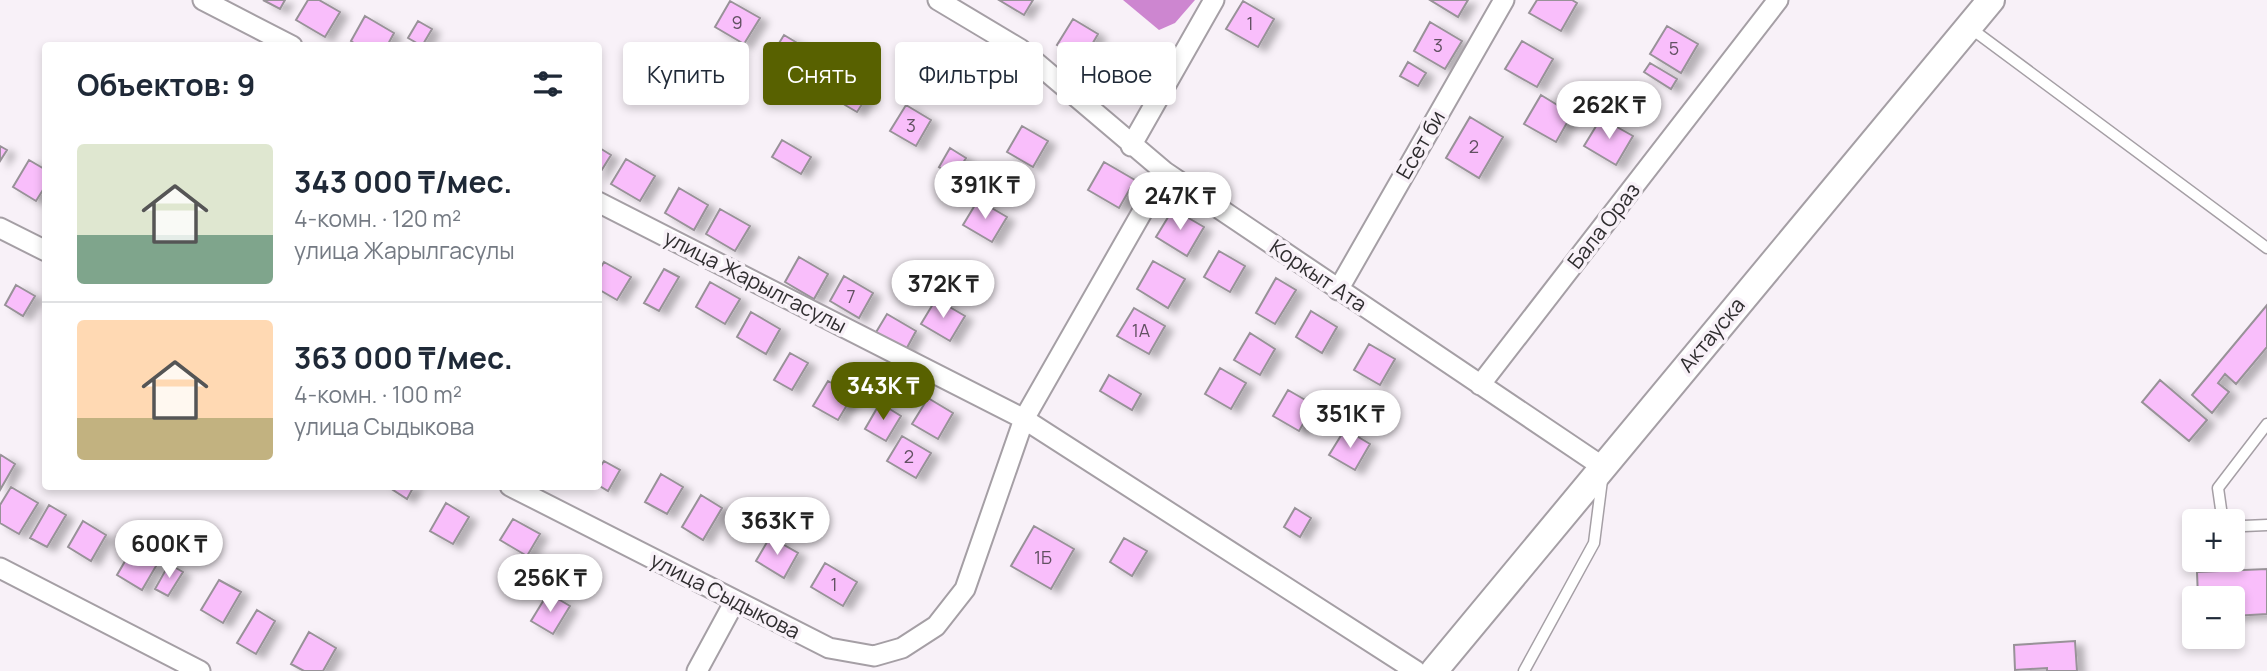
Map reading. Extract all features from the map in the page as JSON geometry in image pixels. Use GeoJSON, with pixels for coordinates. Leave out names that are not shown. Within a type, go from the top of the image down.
{"type":"FeatureCollection","features":[{"type":"Feature","properties":{"kind":"main road","name":"Актауска"},"geometry":{"type":"LineString","coordinates":[[1434,671],[1991,0]]}},
{"type":"Feature","properties":{"kind":"street"},"geometry":{"type":"LineString","coordinates":[[203,0],[284,42]]}},
{"type":"Feature","properties":{"kind":"street","name":"Коркыт Ата"},"geometry":{"type":"LineString","coordinates":[[938,0],[1020,49],[1131,146],[1165,172],[1603,467]]}},
{"type":"Feature","properties":{"kind":"street"},"geometry":{"type":"LineString","coordinates":[[1131,146],[1214,0]]}},
{"type":"Feature","properties":{"kind":"street","name":"Есет би"},"geometry":{"type":"LineString","coordinates":[[1338,290],[1504,0]]}},
{"type":"Feature","properties":{"kind":"street","name":"Бала Ораз"},"geometry":{"type":"LineString","coordinates":[[1480,385],[1778,0]]}},
{"type":"Feature","properties":{"kind":"street","name":"улица Сыдыкова"},"geometry":{"type":"LineString","coordinates":[[518,490],[829,649],[874,656],[902,648],[936,626],[965,589],[1024,419],[1165,172]]}},
{"type":"Feature","properties":{"kind":"street","name":"улица Жарылгасулы"},"geometry":{"type":"LineString","coordinates":[[602,204],[1024,419],[1416,671]]}},
{"type":"Feature","properties":{"kind":"street"},"geometry":{"type":"LineString","coordinates":[[0,228],[42,249]]}},
{"type":"Feature","properties":{"kind":"street"},"geometry":{"type":"LineString","coordinates":[[0,568],[194,670]]}},
{"type":"Feature","properties":{"kind":"street"},"geometry":{"type":"LineString","coordinates":[[697,671],[735,601]]}},
{"type":"Feature","properties":{"kind":"lane"},"geometry":{"type":"LineString","coordinates":[[1968,27],[2267,248]]}},
{"type":"Feature","properties":{"kind":"lane"},"geometry":{"type":"LineString","coordinates":[[2267,424],[2218,488],[2222,516],[2244,526],[2267,525]]}},
{"type":"Feature","properties":{"kind":"lane"},"geometry":{"type":"LineString","coordinates":[[1524,671],[1594,543],[1603,467]]}},
{"type":"Feature","properties":{"kind":"shaded area"},"geometry":{"type":"Polygon","coordinates":[[[1123,0],[1195,0],[1175,23],[1159,30],[1123,0]]]}},
{"type":"Feature","properties":{"kind":"building"},"geometry":{"type":"Polygon","coordinates":[[[263,0],[285,0],[280,9],[263,0]]]}},
{"type":"Feature","properties":{"kind":"building"},"geometry":{"type":"Polygon","coordinates":[[[308,0],[319,0],[340,12],[325,37],[296,20],[308,0]]]}},
{"type":"Feature","properties":{"kind":"building"},"geometry":{"type":"Polygon","coordinates":[[[999,0],[1033,0],[1024,15],[999,0]]]}},
{"type":"Feature","properties":{"kind":"building"},"geometry":{"type":"Polygon","coordinates":[[[1430,0],[1468,0],[1458,17],[1430,0]]]}},
{"type":"Feature","properties":{"kind":"building"},"geometry":{"type":"Polygon","coordinates":[[[1537,0],[1572,0],[1577,3],[1561,31],[1529,13],[1537,0]]]}},
{"type":"Feature","properties":{"kind":"building"},"geometry":{"type":"Polygon","coordinates":[[[730,1],[760,18],[745,42],[715,27],[730,1]]]}},
{"type":"Feature","properties":{"kind":"building"},"geometry":{"type":"Polygon","coordinates":[[[1243,1],[1274,19],[1258,47],[1226,29],[1243,1]]]}},
{"type":"Feature","properties":{"kind":"building"},"geometry":{"type":"Polygon","coordinates":[[[365,16],[394,33],[389,42],[351,41],[365,16]]]}},
{"type":"Feature","properties":{"kind":"building"},"geometry":{"type":"Polygon","coordinates":[[[1073,19],[1098,34],[1093,42],[1059,42],[1073,19]]]}},
{"type":"Feature","properties":{"kind":"building"},"geometry":{"type":"Polygon","coordinates":[[[418,21],[432,29],[424,42],[415,42],[408,38],[418,21]]]}},
{"type":"Feature","properties":{"kind":"building"},"geometry":{"type":"Polygon","coordinates":[[[1430,22],[1462,41],[1445,69],[1414,51],[1430,22]]]}},
{"type":"Feature","properties":{"kind":"building"},"geometry":{"type":"Polygon","coordinates":[[[1667,26],[1698,44],[1681,73],[1650,54],[1667,26]]]}},
{"type":"Feature","properties":{"kind":"building"},"geometry":{"type":"Polygon","coordinates":[[[784,35],[796,42],[780,42],[784,35]]]}},
{"type":"Feature","properties":{"kind":"building"},"geometry":{"type":"Polygon","coordinates":[[[1522,41],[1553,59],[1537,87],[1505,69],[1522,41]]]}},
{"type":"Feature","properties":{"kind":"building"},"geometry":{"type":"Polygon","coordinates":[[[1408,62],[1426,73],[1418,86],[1400,76],[1408,62]]]}},
{"type":"Feature","properties":{"kind":"building"},"geometry":{"type":"Polygon","coordinates":[[[1650,63],[1677,79],[1671,89],[1644,72],[1650,63]]]}},
{"type":"Feature","properties":{"kind":"building"},"geometry":{"type":"Polygon","coordinates":[[[1541,95],[1572,114],[1556,142],[1524,124],[1541,95]]]}},
{"type":"Feature","properties":{"kind":"building"},"geometry":{"type":"Polygon","coordinates":[[[845,105],[862,105],[857,112],[845,105]]]}},
{"type":"Feature","properties":{"kind":"building"},"geometry":{"type":"Polygon","coordinates":[[[906,105],[931,120],[916,146],[890,131],[906,105]]]}},
{"type":"Feature","properties":{"kind":"building"},"geometry":{"type":"Polygon","coordinates":[[[1470,117],[1503,137],[1479,178],[1446,158],[1470,117]]]}},
{"type":"Feature","properties":{"kind":"building"},"geometry":{"type":"Polygon","coordinates":[[[1601,118],[1633,136],[1616,165],[1584,146],[1601,118]]]}},
{"type":"Feature","properties":{"kind":"building"},"geometry":{"type":"Polygon","coordinates":[[[1022,126],[1048,141],[1033,167],[1007,152],[1022,126]]]}},
{"type":"Feature","properties":{"kind":"building"},"geometry":{"type":"Polygon","coordinates":[[[782,140],[811,157],[801,174],[772,157],[782,140]]]}},
{"type":"Feature","properties":{"kind":"building"},"geometry":{"type":"Polygon","coordinates":[[[0,146],[7,150],[0,161],[0,146]]]}},
{"type":"Feature","properties":{"kind":"building"},"geometry":{"type":"Polygon","coordinates":[[[950,148],[966,158],[955,176],[939,167],[950,148]]]}},
{"type":"Feature","properties":{"kind":"building"},"geometry":{"type":"Polygon","coordinates":[[[602,149],[611,155],[602,170],[602,149]]]}},
{"type":"Feature","properties":{"kind":"building"},"geometry":{"type":"Polygon","coordinates":[[[626,159],[655,176],[640,201],[611,184],[626,159]]]}},
{"type":"Feature","properties":{"kind":"building"},"geometry":{"type":"Polygon","coordinates":[[[29,160],[42,168],[42,191],[36,201],[13,187],[29,160]]]}},
{"type":"Feature","properties":{"kind":"building"},"geometry":{"type":"Polygon","coordinates":[[[1104,162],[1135,180],[1119,208],[1088,190],[1104,162]]]}},
{"type":"Feature","properties":{"kind":"building"},"geometry":{"type":"Polygon","coordinates":[[[679,188],[708,205],[694,230],[665,213],[679,188]]]}},
{"type":"Feature","properties":{"kind":"building"},"geometry":{"type":"Polygon","coordinates":[[[978,200],[1007,217],[992,242],[963,225],[978,200]]]}},
{"type":"Feature","properties":{"kind":"building"},"geometry":{"type":"Polygon","coordinates":[[[720,209],[750,226],[735,251],[706,234],[720,209]]]}},
{"type":"Feature","properties":{"kind":"building"},"geometry":{"type":"Polygon","coordinates":[[[1173,209],[1204,227],[1187,256],[1156,237],[1173,209]]]}},
{"type":"Feature","properties":{"kind":"building"},"geometry":{"type":"Polygon","coordinates":[[[1219,251],[1245,266],[1230,292],[1204,277],[1219,251]]]}},
{"type":"Feature","properties":{"kind":"building"},"geometry":{"type":"Polygon","coordinates":[[[799,257],[828,274],[814,299],[785,282],[799,257]]]}},
{"type":"Feature","properties":{"kind":"building"},"geometry":{"type":"Polygon","coordinates":[[[1153,261],[1185,279],[1168,308],[1137,289],[1153,261]]]}},
{"type":"Feature","properties":{"kind":"building"},"geometry":{"type":"Polygon","coordinates":[[[604,262],[631,277],[617,300],[602,291],[604,262]]]}},
{"type":"Feature","properties":{"kind":"building"},"geometry":{"type":"Polygon","coordinates":[[[664,269],[679,277],[659,311],[644,303],[664,269]]]}},
{"type":"Feature","properties":{"kind":"building"},"geometry":{"type":"Polygon","coordinates":[[[844,276],[873,293],[859,318],[830,301],[844,276]]]}},
{"type":"Feature","properties":{"kind":"building"},"geometry":{"type":"Polygon","coordinates":[[[1276,278],[1296,290],[1275,324],[1256,313],[1276,278]]]}},
{"type":"Feature","properties":{"kind":"building"},"geometry":{"type":"Polygon","coordinates":[[[710,282],[740,299],[725,324],[696,307],[710,282]]]}},
{"type":"Feature","properties":{"kind":"building"},"geometry":{"type":"Polygon","coordinates":[[[16,285],[35,296],[23,316],[5,305],[16,285]]]}},
{"type":"Feature","properties":{"kind":"building"},"geometry":{"type":"Polygon","coordinates":[[[936,299],[965,316],[950,341],[921,324],[936,299]]]}},
{"type":"Feature","properties":{"kind":"building"},"geometry":{"type":"Polygon","coordinates":[[[2267,305],[2267,347],[2236,384],[2225,374],[2218,383],[2229,392],[2212,413],[2192,395],[2267,305]]]}},
{"type":"Feature","properties":{"kind":"building"},"geometry":{"type":"Polygon","coordinates":[[[1134,308],[1165,326],[1149,354],[1117,336],[1134,308]]]}},
{"type":"Feature","properties":{"kind":"building"},"geometry":{"type":"Polygon","coordinates":[[[1311,311],[1337,327],[1322,353],[1296,337],[1311,311]]]}},
{"type":"Feature","properties":{"kind":"building"},"geometry":{"type":"Polygon","coordinates":[[[751,312],[780,329],[766,354],[737,337],[751,312]]]}},
{"type":"Feature","properties":{"kind":"building"},"geometry":{"type":"Polygon","coordinates":[[[887,314],[916,331],[902,357],[872,339],[887,314]]]}},
{"type":"Feature","properties":{"kind":"building"},"geometry":{"type":"Polygon","coordinates":[[[1250,333],[1275,349],[1260,375],[1234,360],[1250,333]]]}},
{"type":"Feature","properties":{"kind":"building"},"geometry":{"type":"Polygon","coordinates":[[[1369,344],[1395,359],[1380,385],[1354,370],[1369,344]]]}},
{"type":"Feature","properties":{"kind":"building"},"geometry":{"type":"Polygon","coordinates":[[[790,353],[808,363],[792,390],[774,380],[790,353]]]}},
{"type":"Feature","properties":{"kind":"building"},"geometry":{"type":"Polygon","coordinates":[[[1220,368],[1246,383],[1231,409],[1205,394],[1220,368]]]}},
{"type":"Feature","properties":{"kind":"building"},"geometry":{"type":"Polygon","coordinates":[[[1109,375],[1141,394],[1132,410],[1100,391],[1109,375]]]}},
{"type":"Feature","properties":{"kind":"building"},"geometry":{"type":"Polygon","coordinates":[[[2160,380],[2207,420],[2189,441],[2142,402],[2160,380]]]}},
{"type":"Feature","properties":{"kind":"building"},"geometry":{"type":"Polygon","coordinates":[[[828,381],[853,395],[838,420],[813,406],[828,381]]]}},
{"type":"Feature","properties":{"kind":"building"},"geometry":{"type":"Polygon","coordinates":[[[1288,390],[1314,405],[1299,431],[1273,416],[1288,390]]]}},
{"type":"Feature","properties":{"kind":"building"},"geometry":{"type":"Polygon","coordinates":[[[928,398],[953,413],[938,439],[912,424],[928,398]]]}},
{"type":"Feature","properties":{"kind":"building"},"geometry":{"type":"Polygon","coordinates":[[[880,403],[901,416],[886,441],[865,429],[880,403]]]}},
{"type":"Feature","properties":{"kind":"building"},"geometry":{"type":"Polygon","coordinates":[[[1345,429],[1370,444],[1355,470],[1329,455],[1345,429]]]}},
{"type":"Feature","properties":{"kind":"building"},"geometry":{"type":"Polygon","coordinates":[[[902,436],[931,453],[916,478],[887,461],[902,436]]]}},
{"type":"Feature","properties":{"kind":"building"},"geometry":{"type":"Polygon","coordinates":[[[1,455],[15,464],[0,490],[0,457],[1,455]]]}},
{"type":"Feature","properties":{"kind":"building"},"geometry":{"type":"Polygon","coordinates":[[[604,461],[620,470],[608,491],[602,487],[604,461]]]}},
{"type":"Feature","properties":{"kind":"building"},"geometry":{"type":"Polygon","coordinates":[[[661,474],[683,487],[667,514],[645,502],[661,474]]]}},
{"type":"Feature","properties":{"kind":"building"},"geometry":{"type":"Polygon","coordinates":[[[11,487],[38,503],[19,534],[0,523],[0,505],[11,487]]]}},
{"type":"Feature","properties":{"kind":"building"},"geometry":{"type":"Polygon","coordinates":[[[393,490],[412,490],[407,499],[393,490]]]}},
{"type":"Feature","properties":{"kind":"building"},"geometry":{"type":"Polygon","coordinates":[[[701,495],[722,508],[703,540],[682,527],[701,495]]]}},
{"type":"Feature","properties":{"kind":"building"},"geometry":{"type":"Polygon","coordinates":[[[446,503],[469,517],[453,544],[430,531],[446,503]]]}},
{"type":"Feature","properties":{"kind":"building"},"geometry":{"type":"Polygon","coordinates":[[[49,505],[66,515],[47,547],[30,538],[49,505]]]}},
{"type":"Feature","properties":{"kind":"building"},"geometry":{"type":"Polygon","coordinates":[[[1295,508],[1311,518],[1300,537],[1284,527],[1295,508]]]}},
{"type":"Feature","properties":{"kind":"building"},"geometry":{"type":"Polygon","coordinates":[[[513,519],[540,534],[527,556],[500,540],[513,519]]]}},
{"type":"Feature","properties":{"kind":"building"},"geometry":{"type":"Polygon","coordinates":[[[83,521],[106,535],[91,561],[68,547],[83,521]]]}},
{"type":"Feature","properties":{"kind":"building"},"geometry":{"type":"Polygon","coordinates":[[[1034,526],[1074,549],[1051,589],[1011,566],[1034,526]]]}},
{"type":"Feature","properties":{"kind":"building"},"geometry":{"type":"Polygon","coordinates":[[[770,537],[798,553],[784,578],[756,561],[770,537]]]}},
{"type":"Feature","properties":{"kind":"building"},"geometry":{"type":"Polygon","coordinates":[[[1124,538],[1147,551],[1132,576],[1110,562],[1124,538]]]}},
{"type":"Feature","properties":{"kind":"building"},"geometry":{"type":"Polygon","coordinates":[[[131,551],[156,566],[142,590],[117,575],[131,551]]]}},
{"type":"Feature","properties":{"kind":"building"},"geometry":{"type":"Polygon","coordinates":[[[825,563],[857,582],[843,606],[811,587],[825,563]]]}},
{"type":"Feature","properties":{"kind":"building"},"geometry":{"type":"Polygon","coordinates":[[[169,564],[183,572],[168,596],[155,589],[169,564]]]}},
{"type":"Feature","properties":{"kind":"building"},"geometry":{"type":"Polygon","coordinates":[[[2267,569],[2267,614],[2245,615],[2245,586],[2198,586],[2197,572],[2267,569]]]}},
{"type":"Feature","properties":{"kind":"building"},"geometry":{"type":"Polygon","coordinates":[[[219,580],[241,592],[223,623],[201,610],[219,580]]]}},
{"type":"Feature","properties":{"kind":"building"},"geometry":{"type":"Polygon","coordinates":[[[548,593],[570,606],[553,634],[531,621],[548,593]]]}},
{"type":"Feature","properties":{"kind":"building"},"geometry":{"type":"Polygon","coordinates":[[[257,610],[275,621],[256,654],[237,643],[257,610]]]}},
{"type":"Feature","properties":{"kind":"building"},"geometry":{"type":"Polygon","coordinates":[[[309,632],[336,648],[323,671],[304,671],[291,664],[309,632]]]}},
{"type":"Feature","properties":{"kind":"building"},"geometry":{"type":"Polygon","coordinates":[[[2075,641],[2077,671],[2047,671],[2047,668],[2015,670],[2014,645],[2075,641]]]}}]}
